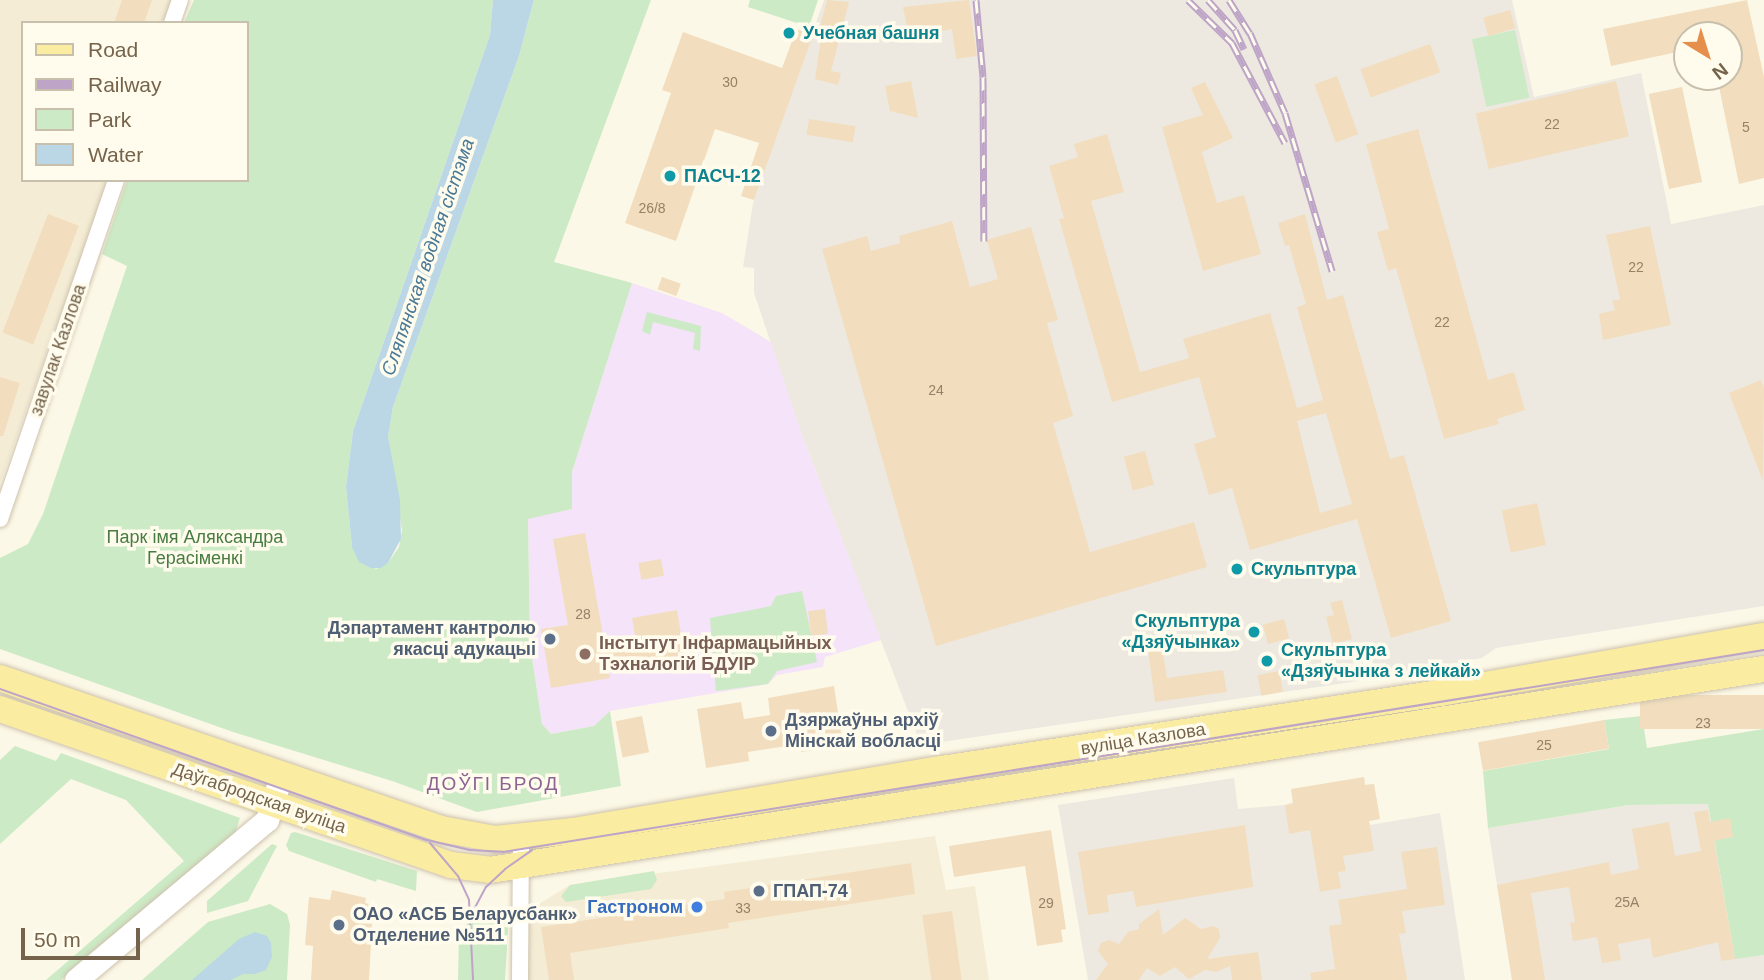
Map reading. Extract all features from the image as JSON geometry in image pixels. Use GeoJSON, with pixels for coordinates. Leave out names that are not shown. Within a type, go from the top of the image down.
{"type":"FeatureCollection","features":[{"type":"Feature","properties":{"kind":"main road","name":"вуліца Казлова"},"geometry":{"type":"LineString","coordinates":[[521,838],[942,769],[1440,693],[1764,636]]}},
{"type":"Feature","properties":{"kind":"main road","name":"вуліца Казлова"},"geometry":{"type":"LineString","coordinates":[[521,867],[1764,669]]}},
{"type":"Feature","properties":{"kind":"main road","name":"Даўгабродская вуліца"},"geometry":{"type":"LineString","coordinates":[[0,678],[441,829],[495,839],[521,838]]}},
{"type":"Feature","properties":{"kind":"main road","name":"Даўгабродская вуліца"},"geometry":{"type":"LineString","coordinates":[[0,709],[451,865],[490,870],[521,867]]}},
{"type":"Feature","properties":{"kind":"main road"},"geometry":{"type":"LineString","coordinates":[[76,980],[267,820],[281,776]]}},
{"type":"Feature","properties":{"kind":"street"},"geometry":{"type":"LineString","coordinates":[[173,21],[180,0]]}},
{"type":"Feature","properties":{"kind":"street","name":"завулак Казлова"},"geometry":{"type":"LineString","coordinates":[[0,519],[115,182]]}},
{"type":"Feature","properties":{"kind":"street"},"geometry":{"type":"LineString","coordinates":[[520,980],[521,838]]}},
{"type":"Feature","properties":{"kind":"shaded area"},"geometry":{"type":"Polygon","coordinates":[[[0,0],[174,0],[167,21],[21,21],[21,182],[108,182],[0,483],[0,0]]]}},
{"type":"Feature","properties":{"kind":"shaded area"},"geometry":{"type":"Polygon","coordinates":[[[824,0],[1512,0],[1534,97],[1641,73],[1671,224],[1764,205],[1764,606],[1496,648],[1482,658],[1379,678],[921,745],[803,438],[754,293],[754,268],[743,267],[753,203],[824,0]]]}},
{"type":"Feature","properties":{"kind":"shaded area"},"geometry":{"type":"Polygon","coordinates":[[[632,283],[722,313],[771,342],[803,438],[881,640],[825,657],[823,667],[777,675],[768,684],[610,711],[594,726],[551,734],[542,724],[530,644],[528,518],[572,509],[572,472],[632,283]]]}},
{"type":"Feature","properties":{"kind":"shaded area"},"geometry":{"type":"Polygon","coordinates":[[[1364,777],[1365,785],[1374,784],[1380,819],[1369,821],[1370,825],[1440,813],[1465,980],[1088,980],[1058,805],[1234,778],[1238,809],[1285,805],[1364,777]]]}},
{"type":"Feature","properties":{"kind":"shaded area"},"geometry":{"type":"Polygon","coordinates":[[[1708,804],[1735,958],[1764,955],[1764,980],[1512,980],[1488,828],[1629,805],[1708,804]]]}},
{"type":"Feature","properties":{"kind":"shaded area"},"geometry":{"type":"Polygon","coordinates":[[[935,836],[946,890],[975,886],[989,980],[526,980],[527,911],[570,885],[935,836]]]}},
{"type":"Feature","properties":{"kind":"green space","name":"Парк імя Аляксандра Герасіменкі"},"geometry":{"type":"Polygon","coordinates":[[[194,0],[493,0],[490,35],[353,431],[346,487],[352,547],[376,569],[388,563],[399,547],[402,530],[388,437],[393,407],[519,56],[534,0],[651,0],[554,262],[632,283],[572,472],[572,509],[528,519],[530,644],[542,724],[551,734],[594,726],[610,711],[621,786],[477,812],[392,781],[233,732],[0,649],[0,558],[28,544],[43,514],[127,266],[102,254],[126,182],[248,182],[248,21],[185,21],[194,0]]]}},
{"type":"Feature","properties":{"kind":"green space"},"geometry":{"type":"Polygon","coordinates":[[[750,0],[818,0],[809,27],[748,7],[750,0]]]}},
{"type":"Feature","properties":{"kind":"green space"},"geometry":{"type":"Polygon","coordinates":[[[1515,30],[1529,97],[1486,107],[1472,39],[1515,30]]]}},
{"type":"Feature","properties":{"kind":"green space"},"geometry":{"type":"Polygon","coordinates":[[[647,312],[701,326],[700,351],[693,349],[695,333],[653,322],[650,335],[642,331],[647,312]]]}},
{"type":"Feature","properties":{"kind":"green space"},"geometry":{"type":"Polygon","coordinates":[[[802,591],[817,662],[777,671],[768,684],[716,691],[710,618],[771,606],[776,596],[802,591]]]}},
{"type":"Feature","properties":{"kind":"green space"},"geometry":{"type":"Polygon","coordinates":[[[1642,716],[1647,748],[1764,729],[1764,955],[1735,959],[1708,804],[1629,805],[1488,828],[1483,771],[1609,749],[1604,720],[1642,716]]]}},
{"type":"Feature","properties":{"kind":"green space"},"geometry":{"type":"Polygon","coordinates":[[[15,746],[56,761],[61,753],[240,818],[235,834],[61,980],[46,980],[184,861],[126,800],[71,779],[0,844],[0,760],[15,746]]]}},
{"type":"Feature","properties":{"kind":"green space"},"geometry":{"type":"Polygon","coordinates":[[[295,832],[417,871],[416,891],[377,879],[376,882],[289,851],[286,845],[291,833],[295,832]]]}},
{"type":"Feature","properties":{"kind":"green space"},"geometry":{"type":"Polygon","coordinates":[[[272,844],[277,846],[248,901],[207,913],[207,901],[272,844]]]}},
{"type":"Feature","properties":{"kind":"green space"},"geometry":{"type":"Polygon","coordinates":[[[654,871],[657,880],[651,889],[566,902],[561,896],[570,885],[654,871]]]}},
{"type":"Feature","properties":{"kind":"green space"},"geometry":{"type":"Polygon","coordinates":[[[270,904],[287,914],[290,925],[287,980],[142,980],[208,922],[270,904]]]}},
{"type":"Feature","properties":{"kind":"green space"},"geometry":{"type":"Polygon","coordinates":[[[493,909],[509,915],[505,980],[458,980],[459,929],[493,909]]]}},
{"type":"Feature","properties":{"kind":"water","name":"Сляпянская водная сістэма"},"geometry":{"type":"Polygon","coordinates":[[[493,0],[534,0],[519,56],[393,407],[388,437],[400,500],[401,539],[388,563],[381,568],[371,568],[359,562],[352,547],[346,487],[353,431],[490,35],[493,0]]]}},
{"type":"Feature","properties":{"kind":"water"},"geometry":{"type":"Polygon","coordinates":[[[255,932],[267,936],[271,943],[272,957],[266,970],[243,974],[231,980],[192,980],[239,939],[255,932]]]}},
{"type":"Feature","properties":{"kind":"building"},"geometry":{"type":"Polygon","coordinates":[[[122,0],[152,0],[145,21],[115,21],[122,0]]]}},
{"type":"Feature","properties":{"kind":"building"},"geometry":{"type":"Polygon","coordinates":[[[827,0],[849,2],[831,71],[841,73],[838,85],[815,79],[822,31],[819,30],[827,0]]]}},
{"type":"Feature","properties":{"kind":"building"},"geometry":{"type":"Polygon","coordinates":[[[969,0],[977,56],[956,59],[952,29],[909,37],[903,7],[969,0]]]}},
{"type":"Feature","properties":{"kind":"building"},"geometry":{"type":"Polygon","coordinates":[[[1747,0],[1764,77],[1764,178],[1739,184],[1720,91],[1743,91],[1743,21],[1673,21],[1673,53],[1611,66],[1603,29],[1747,0]]]}},
{"type":"Feature","properties":{"kind":"building"},"geometry":{"type":"Polygon","coordinates":[[[1510,10],[1515,28],[1488,36],[1483,18],[1510,10]]]}},
{"type":"Feature","properties":{"kind":"building"},"geometry":{"type":"Polygon","coordinates":[[[785,25],[813,35],[754,200],[741,196],[759,143],[715,129],[676,241],[625,223],[671,93],[662,90],[683,32],[782,68],[792,41],[781,37],[785,25]]]}},
{"type":"Feature","properties":{"kind":"building"},"geometry":{"type":"Polygon","coordinates":[[[1430,44],[1440,72],[1371,98],[1360,69],[1430,44]]]}},
{"type":"Feature","properties":{"kind":"building"},"geometry":{"type":"Polygon","coordinates":[[[1337,76],[1358,134],[1336,142],[1314,84],[1337,76]]]}},
{"type":"Feature","properties":{"kind":"building"},"geometry":{"type":"Polygon","coordinates":[[[911,81],[918,118],[890,111],[885,86],[911,81]]]}},
{"type":"Feature","properties":{"kind":"building"},"geometry":{"type":"Polygon","coordinates":[[[1616,81],[1629,137],[1489,169],[1476,113],[1616,81]]]}},
{"type":"Feature","properties":{"kind":"building"},"geometry":{"type":"Polygon","coordinates":[[[1205,82],[1233,138],[1202,152],[1217,203],[1244,195],[1261,254],[1203,271],[1162,127],[1203,115],[1191,88],[1205,82]]]}},
{"type":"Feature","properties":{"kind":"building"},"geometry":{"type":"Polygon","coordinates":[[[1673,89],[1683,91],[1702,182],[1669,189],[1649,94],[1673,89]]]}},
{"type":"Feature","properties":{"kind":"building"},"geometry":{"type":"Polygon","coordinates":[[[809,119],[855,126],[853,142],[806,135],[809,119]]]}},
{"type":"Feature","properties":{"kind":"building"},"geometry":{"type":"Polygon","coordinates":[[[1418,129],[1488,380],[1514,372],[1525,410],[1497,419],[1499,424],[1444,439],[1396,268],[1388,271],[1377,232],[1389,229],[1366,144],[1418,129]]]}},
{"type":"Feature","properties":{"kind":"building"},"geometry":{"type":"Polygon","coordinates":[[[1107,134],[1124,192],[1091,201],[1140,372],[1189,358],[1183,339],[1270,313],[1297,408],[1323,400],[1297,307],[1306,304],[1289,245],[1285,246],[1278,223],[1305,214],[1327,300],[1343,295],[1390,459],[1404,455],[1451,621],[1391,638],[1357,519],[1250,550],[1232,488],[1209,495],[1194,444],[1216,437],[1199,377],[1112,402],[1059,219],[1064,218],[1049,166],[1078,157],[1074,144],[1107,134]],[[1326,413],[1297,421],[1320,513],[1352,504],[1326,413]]]}},
{"type":"Feature","properties":{"kind":"building"},"geometry":{"type":"Polygon","coordinates":[[[48,214],[79,226],[33,344],[2,333],[48,214]]]}},
{"type":"Feature","properties":{"kind":"building"},"geometry":{"type":"Polygon","coordinates":[[[952,221],[970,287],[998,279],[987,240],[1031,227],[1058,320],[1047,323],[1073,416],[1053,423],[1090,552],[1194,522],[1207,567],[936,646],[822,249],[867,236],[871,251],[900,243],[899,236],[952,221]]]}},
{"type":"Feature","properties":{"kind":"building"},"geometry":{"type":"Polygon","coordinates":[[[1650,226],[1671,325],[1603,340],[1599,314],[1615,310],[1612,301],[1620,299],[1606,235],[1650,226]]]}},
{"type":"Feature","properties":{"kind":"building"},"geometry":{"type":"Polygon","coordinates":[[[662,277],[681,284],[676,296],[658,289],[662,277]]]}},
{"type":"Feature","properties":{"kind":"building"},"geometry":{"type":"Polygon","coordinates":[[[0,377],[20,383],[3,436],[0,436],[0,377]]]}},
{"type":"Feature","properties":{"kind":"building"},"geometry":{"type":"Polygon","coordinates":[[[1761,380],[1764,388],[1763,481],[1729,393],[1761,380]]]}},
{"type":"Feature","properties":{"kind":"building"},"geometry":{"type":"Polygon","coordinates":[[[1145,451],[1154,485],[1133,491],[1124,457],[1145,451]]]}},
{"type":"Feature","properties":{"kind":"building"},"geometry":{"type":"Polygon","coordinates":[[[1537,503],[1546,545],[1511,553],[1502,510],[1537,503]]]}},
{"type":"Feature","properties":{"kind":"building"},"geometry":{"type":"Polygon","coordinates":[[[585,533],[604,641],[635,635],[632,618],[677,610],[685,658],[609,671],[610,678],[551,688],[541,629],[568,625],[553,539],[585,533]]]}},
{"type":"Feature","properties":{"kind":"building"},"geometry":{"type":"Polygon","coordinates":[[[661,559],[664,576],[641,580],[638,563],[661,559]]]}},
{"type":"Feature","properties":{"kind":"building"},"geometry":{"type":"Polygon","coordinates":[[[1342,600],[1352,639],[1333,644],[1326,617],[1334,615],[1330,603],[1342,600]]]}},
{"type":"Feature","properties":{"kind":"building"},"geometry":{"type":"Polygon","coordinates":[[[825,609],[828,634],[811,636],[808,611],[825,609]]]}},
{"type":"Feature","properties":{"kind":"building"},"geometry":{"type":"Polygon","coordinates":[[[1284,619],[1289,638],[1268,644],[1263,625],[1284,619]]]}},
{"type":"Feature","properties":{"kind":"building"},"geometry":{"type":"Polygon","coordinates":[[[1162,647],[1167,678],[1223,670],[1227,692],[1155,702],[1148,649],[1162,647]]]}},
{"type":"Feature","properties":{"kind":"building"},"geometry":{"type":"Polygon","coordinates":[[[1279,671],[1283,692],[1261,696],[1257,675],[1279,671]]]}},
{"type":"Feature","properties":{"kind":"building","name":"Дзяржаўны архіў Мінскай вобласці"},"geometry":{"type":"Polygon","coordinates":[[[834,686],[843,746],[801,752],[800,744],[748,752],[749,761],[706,768],[697,709],[741,702],[744,719],[770,715],[768,698],[834,686]]]}},
{"type":"Feature","properties":{"kind":"building"},"geometry":{"type":"Polygon","coordinates":[[[1640,695],[1764,695],[1764,729],[1640,729],[1640,695]]]}},
{"type":"Feature","properties":{"kind":"building"},"geometry":{"type":"Polygon","coordinates":[[[642,716],[649,752],[623,757],[615,721],[642,716]]]}},
{"type":"Feature","properties":{"kind":"building"},"geometry":{"type":"Polygon","coordinates":[[[1604,720],[1609,749],[1483,771],[1478,742],[1604,720]]]}},
{"type":"Feature","properties":{"kind":"building"},"geometry":{"type":"Polygon","coordinates":[[[1364,777],[1365,785],[1374,784],[1380,819],[1369,821],[1374,851],[1343,856],[1346,871],[1338,872],[1341,888],[1320,892],[1310,830],[1289,834],[1285,805],[1293,804],[1291,789],[1364,777]]]}},
{"type":"Feature","properties":{"kind":"building"},"geometry":{"type":"Polygon","coordinates":[[[1708,810],[1710,822],[1730,818],[1733,837],[1714,841],[1735,959],[1721,961],[1718,942],[1653,958],[1650,938],[1618,944],[1621,960],[1602,963],[1597,937],[1573,941],[1570,923],[1575,922],[1569,887],[1531,893],[1545,980],[1512,980],[1497,885],[1609,862],[1611,875],[1639,869],[1632,829],[1669,822],[1675,856],[1701,851],[1694,812],[1708,810]]]}},
{"type":"Feature","properties":{"kind":"building"},"geometry":{"type":"Polygon","coordinates":[[[1245,825],[1253,887],[1136,907],[1133,891],[1107,895],[1109,912],[1088,915],[1078,852],[1245,825]]]}},
{"type":"Feature","properties":{"kind":"building"},"geometry":{"type":"Polygon","coordinates":[[[1051,830],[1066,929],[1061,930],[1063,942],[1037,946],[1025,866],[954,877],[949,846],[1051,830]]]}},
{"type":"Feature","properties":{"kind":"building"},"geometry":{"type":"Polygon","coordinates":[[[1437,847],[1445,905],[1402,911],[1406,933],[1399,934],[1407,980],[1311,980],[1310,973],[1335,969],[1329,926],[1342,924],[1338,900],[1407,889],[1401,852],[1437,847]]]}},
{"type":"Feature","properties":{"kind":"building"},"geometry":{"type":"Polygon","coordinates":[[[911,863],[915,894],[728,923],[729,928],[570,953],[574,980],[549,980],[541,927],[725,899],[724,892],[911,863]]]}},
{"type":"Feature","properties":{"kind":"building","name":"ОАО «АСБ Беларусбанк» Отделение №511"},"geometry":{"type":"Polygon","coordinates":[[[332,890],[366,898],[365,903],[373,905],[369,980],[311,980],[313,946],[305,945],[309,897],[330,900],[332,890]]]}},
{"type":"Feature","properties":{"kind":"building"},"geometry":{"type":"Polygon","coordinates":[[[1159,909],[1163,935],[1185,918],[1201,929],[1213,926],[1219,929],[1220,938],[1207,959],[1258,952],[1262,980],[1232,980],[1230,966],[1216,972],[1205,970],[1189,979],[1175,967],[1160,976],[1147,968],[1139,980],[1096,980],[1108,964],[1098,951],[1101,943],[1109,940],[1119,944],[1128,932],[1139,929],[1139,924],[1159,909]]]}},
{"type":"Feature","properties":{"kind":"building"},"geometry":{"type":"Polygon","coordinates":[[[952,911],[962,980],[931,980],[922,915],[952,911]]]}},
{"type":"Feature","properties":{"kind":"tram line"},"geometry":{"type":"LineString","coordinates":[[0,689],[427,840],[470,850],[503,852],[1764,650]]}},
{"type":"Feature","properties":{"kind":"tram line"},"geometry":{"type":"LineString","coordinates":[[430,843],[458,876],[469,900],[473,980]]}},
{"type":"Feature","properties":{"kind":"tram line"},"geometry":{"type":"LineString","coordinates":[[471,915],[486,887],[505,869],[532,850]]}},
{"type":"Feature","properties":{"kind":"railway"},"geometry":{"type":"LineString","coordinates":[[976,0],[983,77],[984,241]]}},
{"type":"Feature","properties":{"kind":"railway"},"geometry":{"type":"LineString","coordinates":[[1188,0],[1232,43],[1285,143]]}},
{"type":"Feature","properties":{"kind":"railway"},"geometry":{"type":"LineString","coordinates":[[1208,0],[1235,30],[1244,49]]}},
{"type":"Feature","properties":{"kind":"railway"},"geometry":{"type":"LineString","coordinates":[[1229,0],[1250,33],[1285,113],[1332,271]]}},
{"type":"Feature","properties":{"kind":"place","name":"Учебная башня"},"geometry":{"type":"Point","coordinates":[789,33]}},
{"type":"Feature","properties":{"kind":"place","name":"ПАСЧ-12"},"geometry":{"type":"Point","coordinates":[670,176]}},
{"type":"Feature","properties":{"kind":"place","name":"Скульптура"},"geometry":{"type":"Point","coordinates":[1237,569]}},
{"type":"Feature","properties":{"kind":"place","name":"Скульптура «Дзяўчынка»"},"geometry":{"type":"Point","coordinates":[1254,632]}},
{"type":"Feature","properties":{"kind":"place","name":"Дэпартамент кантролю якасці адукацыі"},"geometry":{"type":"Point","coordinates":[550,639]}},
{"type":"Feature","properties":{"kind":"place","name":"Інстытут Інфармацыйных Тэхналогій БДУІР"},"geometry":{"type":"Point","coordinates":[585,654]}},
{"type":"Feature","properties":{"kind":"place","name":"Скульптура «Дзяўчынка з лейкай»"},"geometry":{"type":"Point","coordinates":[1267,661]}},
{"type":"Feature","properties":{"kind":"place","name":"Дзяржаўны архіў Мінскай вобласці"},"geometry":{"type":"Point","coordinates":[771,731]}},
{"type":"Feature","properties":{"kind":"place","name":"ГПАП-74"},"geometry":{"type":"Point","coordinates":[759,891]}},
{"type":"Feature","properties":{"kind":"place","name":"Гастроном"},"geometry":{"type":"Point","coordinates":[697,907]}},
{"type":"Feature","properties":{"kind":"place","name":"ОАО «АСБ Беларусбанк» Отделение №511"},"geometry":{"type":"Point","coordinates":[339,925]}},
{"type":"Feature","properties":{"kind":"district","name":"ДОЎГІ БРОД"},"geometry":{"type":"Point","coordinates":[493,784]}}]}
